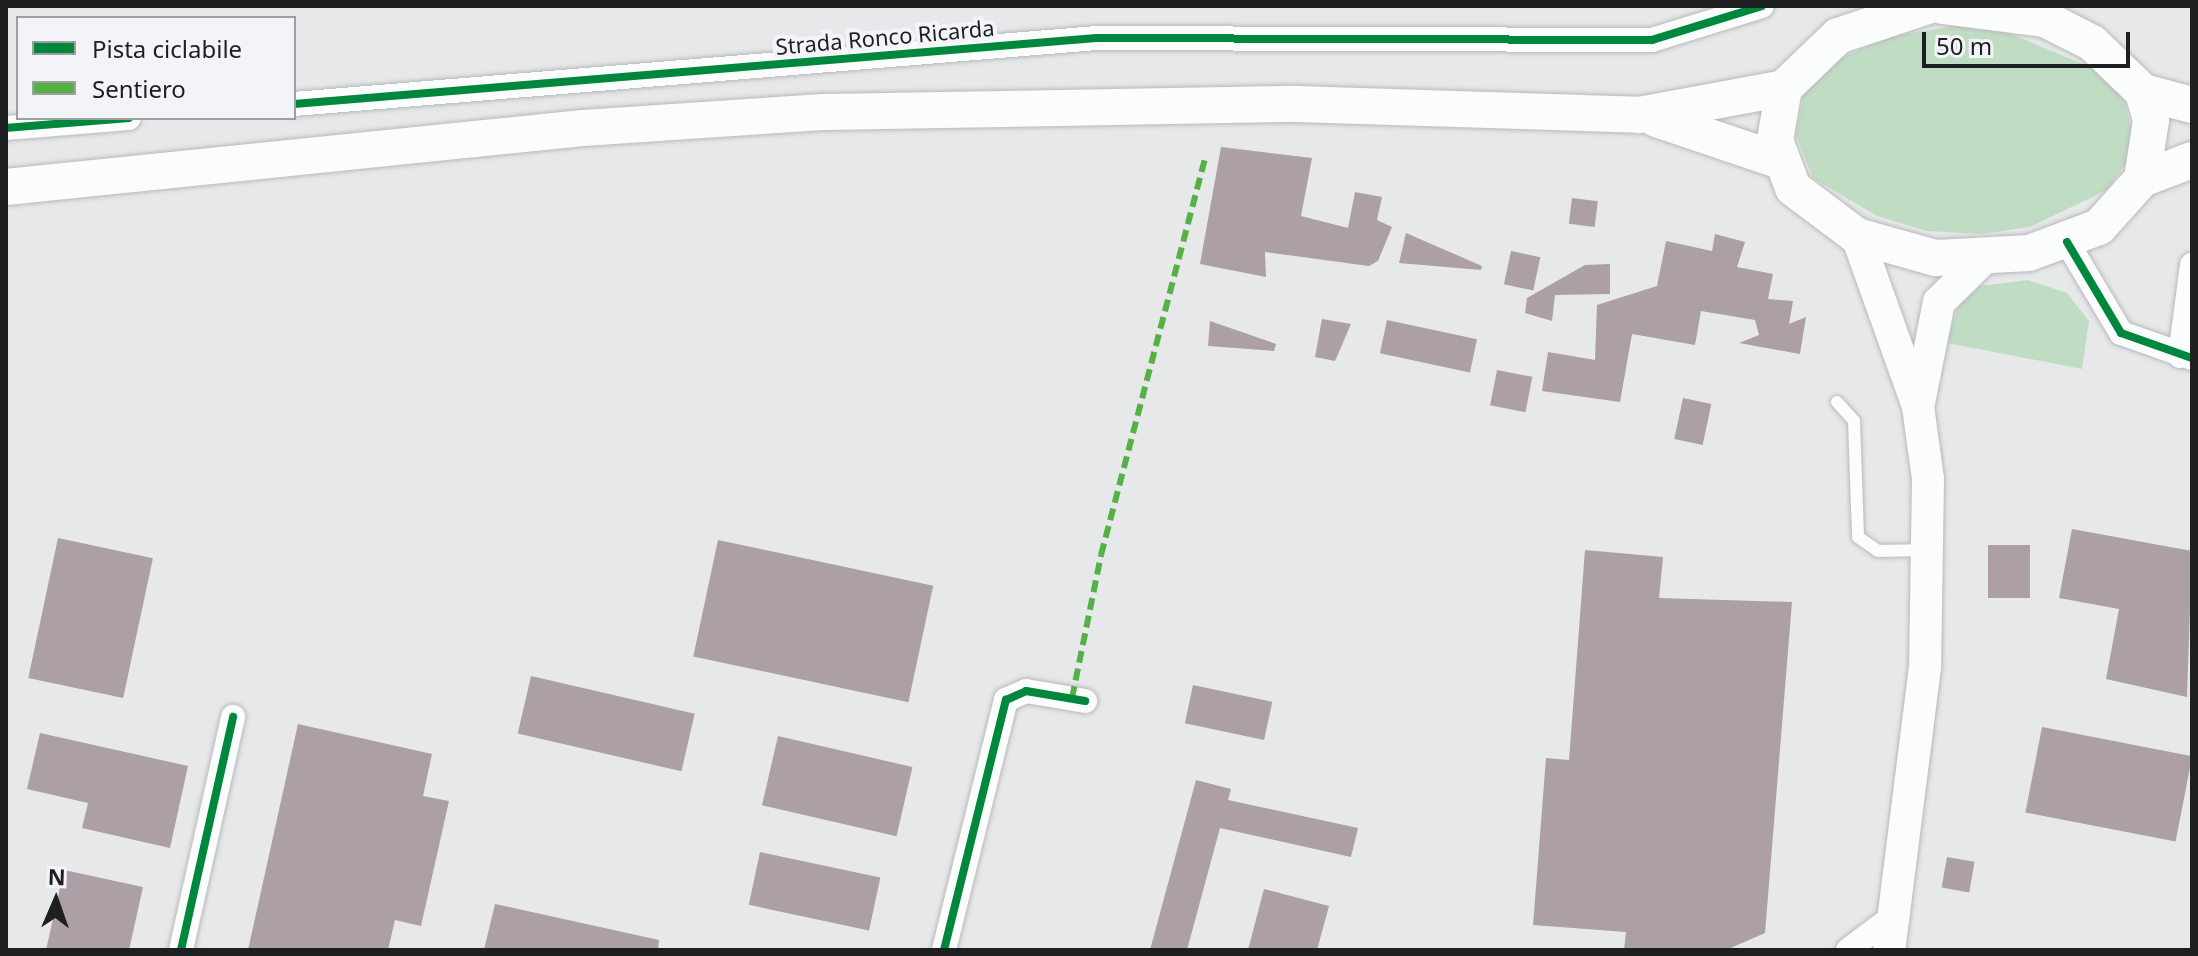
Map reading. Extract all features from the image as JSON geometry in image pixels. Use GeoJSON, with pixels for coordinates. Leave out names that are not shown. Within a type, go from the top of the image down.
{"type":"FeatureCollection","features":[{"type":"Feature","properties":{"kind":"main road"},"geometry":{"type":"LineString","coordinates":[[1778,160],[1776,116],[1784,88],[1838,36],[1928,6]]}},
{"type":"Feature","properties":{"kind":"main road"},"geometry":{"type":"LineString","coordinates":[[1943,6],[2041,12],[2092,43],[2143,92],[2192,105]]}},
{"type":"Feature","properties":{"kind":"main road"},"geometry":{"type":"LineString","coordinates":[[6,187],[583,128],[826,112],[1296,104],[1639,115],[1784,88]]}},
{"type":"Feature","properties":{"kind":"main road"},"geometry":{"type":"LineString","coordinates":[[1639,115],[1778,160],[1817,211],[1857,236],[1936,258],[1984,258],[2067,242],[2125,205],[2142,179],[2151,120],[2143,92]]}},
{"type":"Feature","properties":{"kind":"main road"},"geometry":{"type":"LineString","coordinates":[[2142,179],[2192,160]]}},
{"type":"Feature","properties":{"kind":"main road"},"geometry":{"type":"LineString","coordinates":[[1857,236],[1918,406],[1931,550],[1915,781],[1889,950]]}},
{"type":"Feature","properties":{"kind":"main road"},"geometry":{"type":"LineString","coordinates":[[1918,406],[1939,302],[1984,258]]}},
{"type":"Feature","properties":{"kind":"street","name":"Strada Ronco Ricarda"},"geometry":{"type":"LineString","coordinates":[[296,104],[1096,38],[1652,40],[1762,6]]}},
{"type":"Feature","properties":{"kind":"street"},"geometry":{"type":"LineString","coordinates":[[6,128],[104,120]]}},
{"type":"Feature","properties":{"kind":"street"},"geometry":{"type":"LineString","coordinates":[[2067,242],[2121,333],[2186,357],[2192,265]]}},
{"type":"Feature","properties":{"kind":"street"},"geometry":{"type":"LineString","coordinates":[[944,950],[1006,700],[1026,691],[1085,701]]}},
{"type":"Feature","properties":{"kind":"street"},"geometry":{"type":"LineString","coordinates":[[181,950],[233,717]]}},
{"type":"Feature","properties":{"kind":"street"},"geometry":{"type":"LineString","coordinates":[[1848,950],[1895,915]]}},
{"type":"Feature","properties":{"kind":"lane"},"geometry":{"type":"LineString","coordinates":[[1837,402],[1854,421],[1858,537],[1878,551],[1931,550]]}},
{"type":"Feature","properties":{"kind":"green space"},"geometry":{"type":"Polygon","coordinates":[[[1955,26],[2006,32],[2100,71],[2123,97],[2132,131],[2126,163],[2107,190],[2030,227],[1981,234],[1927,231],[1877,216],[1813,178],[1796,135],[1804,94],[1836,60],[1893,36],[1955,26]]]}},
{"type":"Feature","properties":{"kind":"green space"},"geometry":{"type":"Polygon","coordinates":[[[2028,280],[2067,293],[2089,321],[2082,369],[1947,343],[1959,304],[1980,286],[2028,280]]]}},
{"type":"Feature","properties":{"kind":"building"},"geometry":{"type":"Polygon","coordinates":[[[1221,147],[1312,158],[1301,216],[1348,228],[1355,192],[1382,197],[1377,220],[1392,227],[1378,261],[1369,266],[1265,252],[1266,277],[1200,264],[1221,147]]]}},
{"type":"Feature","properties":{"kind":"building"},"geometry":{"type":"Polygon","coordinates":[[[1572,198],[1598,201],[1595,227],[1569,224],[1572,198]]]}},
{"type":"Feature","properties":{"kind":"building"},"geometry":{"type":"Polygon","coordinates":[[[1406,233],[1482,266],[1481,270],[1399,263],[1406,233]]]}},
{"type":"Feature","properties":{"kind":"building"},"geometry":{"type":"Polygon","coordinates":[[[1715,234],[1745,242],[1737,267],[1773,274],[1768,299],[1793,301],[1789,324],[1806,317],[1800,354],[1739,343],[1759,335],[1755,320],[1701,311],[1695,345],[1632,334],[1620,402],[1542,391],[1548,352],[1595,360],[1597,305],[1657,286],[1666,241],[1712,251],[1715,234]]]}},
{"type":"Feature","properties":{"kind":"building"},"geometry":{"type":"Polygon","coordinates":[[[1511,251],[1540,257],[1533,290],[1504,284],[1511,251]]]}},
{"type":"Feature","properties":{"kind":"building"},"geometry":{"type":"Polygon","coordinates":[[[1610,264],[1610,294],[1555,295],[1552,321],[1525,313],[1527,298],[1585,265],[1610,264]]]}},
{"type":"Feature","properties":{"kind":"building"},"geometry":{"type":"Polygon","coordinates":[[[1322,319],[1351,324],[1335,361],[1315,357],[1322,319]]]}},
{"type":"Feature","properties":{"kind":"building"},"geometry":{"type":"Polygon","coordinates":[[[1387,320],[1477,339],[1470,372],[1380,353],[1387,320]]]}},
{"type":"Feature","properties":{"kind":"building"},"geometry":{"type":"Polygon","coordinates":[[[1210,321],[1276,344],[1274,351],[1208,346],[1210,321]]]}},
{"type":"Feature","properties":{"kind":"building"},"geometry":{"type":"Polygon","coordinates":[[[1497,370],[1532,377],[1525,412],[1490,405],[1497,370]]]}},
{"type":"Feature","properties":{"kind":"building"},"geometry":{"type":"Polygon","coordinates":[[[1683,398],[1711,404],[1703,445],[1674,439],[1683,398]]]}},
{"type":"Feature","properties":{"kind":"building"},"geometry":{"type":"Polygon","coordinates":[[[2072,529],[2192,551],[2187,697],[2106,679],[2119,609],[2059,598],[2072,529]]]}},
{"type":"Feature","properties":{"kind":"building"},"geometry":{"type":"Polygon","coordinates":[[[58,538],[153,558],[123,698],[28,678],[58,538]]]}},
{"type":"Feature","properties":{"kind":"building"},"geometry":{"type":"Polygon","coordinates":[[[718,540],[933,586],[908,702],[693,656],[718,540]]]}},
{"type":"Feature","properties":{"kind":"building"},"geometry":{"type":"Polygon","coordinates":[[[1988,545],[2030,545],[2030,598],[1988,598],[1988,545]]]}},
{"type":"Feature","properties":{"kind":"building"},"geometry":{"type":"Polygon","coordinates":[[[1585,550],[1663,557],[1659,598],[1792,602],[1765,933],[1726,950],[1624,950],[1626,932],[1533,925],[1546,758],[1569,760],[1585,550]]]}},
{"type":"Feature","properties":{"kind":"building"},"geometry":{"type":"Polygon","coordinates":[[[531,676],[695,714],[681,771],[518,733],[531,676]]]}},
{"type":"Feature","properties":{"kind":"building"},"geometry":{"type":"Polygon","coordinates":[[[1193,685],[1272,702],[1264,740],[1185,723],[1193,685]]]}},
{"type":"Feature","properties":{"kind":"building"},"geometry":{"type":"Polygon","coordinates":[[[298,724],[432,754],[423,796],[449,801],[421,926],[395,920],[388,950],[248,950],[298,724]]]}},
{"type":"Feature","properties":{"kind":"building"},"geometry":{"type":"Polygon","coordinates":[[[2042,727],[2192,756],[2176,842],[2025,812],[2042,727]]]}},
{"type":"Feature","properties":{"kind":"building"},"geometry":{"type":"Polygon","coordinates":[[[40,733],[188,766],[170,848],[82,828],[88,803],[27,789],[40,733]]]}},
{"type":"Feature","properties":{"kind":"building"},"geometry":{"type":"Polygon","coordinates":[[[778,736],[912,767],[896,836],[762,805],[778,736]]]}},
{"type":"Feature","properties":{"kind":"building"},"geometry":{"type":"Polygon","coordinates":[[[1196,780],[1231,789],[1228,800],[1358,828],[1351,857],[1220,828],[1187,950],[1150,950],[1196,780]]]}},
{"type":"Feature","properties":{"kind":"building"},"geometry":{"type":"Polygon","coordinates":[[[760,852],[880,878],[869,930],[749,905],[760,852]]]}},
{"type":"Feature","properties":{"kind":"building"},"geometry":{"type":"Polygon","coordinates":[[[1947,857],[1975,862],[1969,892],[1942,888],[1947,857]]]}},
{"type":"Feature","properties":{"kind":"building"},"geometry":{"type":"Polygon","coordinates":[[[64,870],[143,887],[129,950],[46,950],[64,870]]]}},
{"type":"Feature","properties":{"kind":"building"},"geometry":{"type":"Polygon","coordinates":[[[1264,889],[1329,906],[1317,950],[1248,950],[1264,889]]]}},
{"type":"Feature","properties":{"kind":"building"},"geometry":{"type":"Polygon","coordinates":[[[495,904],[659,940],[658,950],[484,950],[495,904]]]}},
{"type":"Feature","properties":{"kind":"marked path"},"geometry":{"type":"LineString","coordinates":[[1072,698],[1101,555],[1206,156]]}},
{"type":"Feature","properties":{"kind":"cycle path"},"geometry":{"type":"LineString","coordinates":[[296,104],[1096,38],[1652,40],[1762,6]]}},
{"type":"Feature","properties":{"kind":"cycle path"},"geometry":{"type":"LineString","coordinates":[[6,128],[104,120]]}},
{"type":"Feature","properties":{"kind":"cycle path"},"geometry":{"type":"LineString","coordinates":[[2067,242],[2121,333],[2192,358]]}},
{"type":"Feature","properties":{"kind":"cycle path"},"geometry":{"type":"LineString","coordinates":[[944,950],[1006,700],[1026,691],[1085,701]]}},
{"type":"Feature","properties":{"kind":"cycle path"},"geometry":{"type":"LineString","coordinates":[[181,950],[233,717]]}}]}
